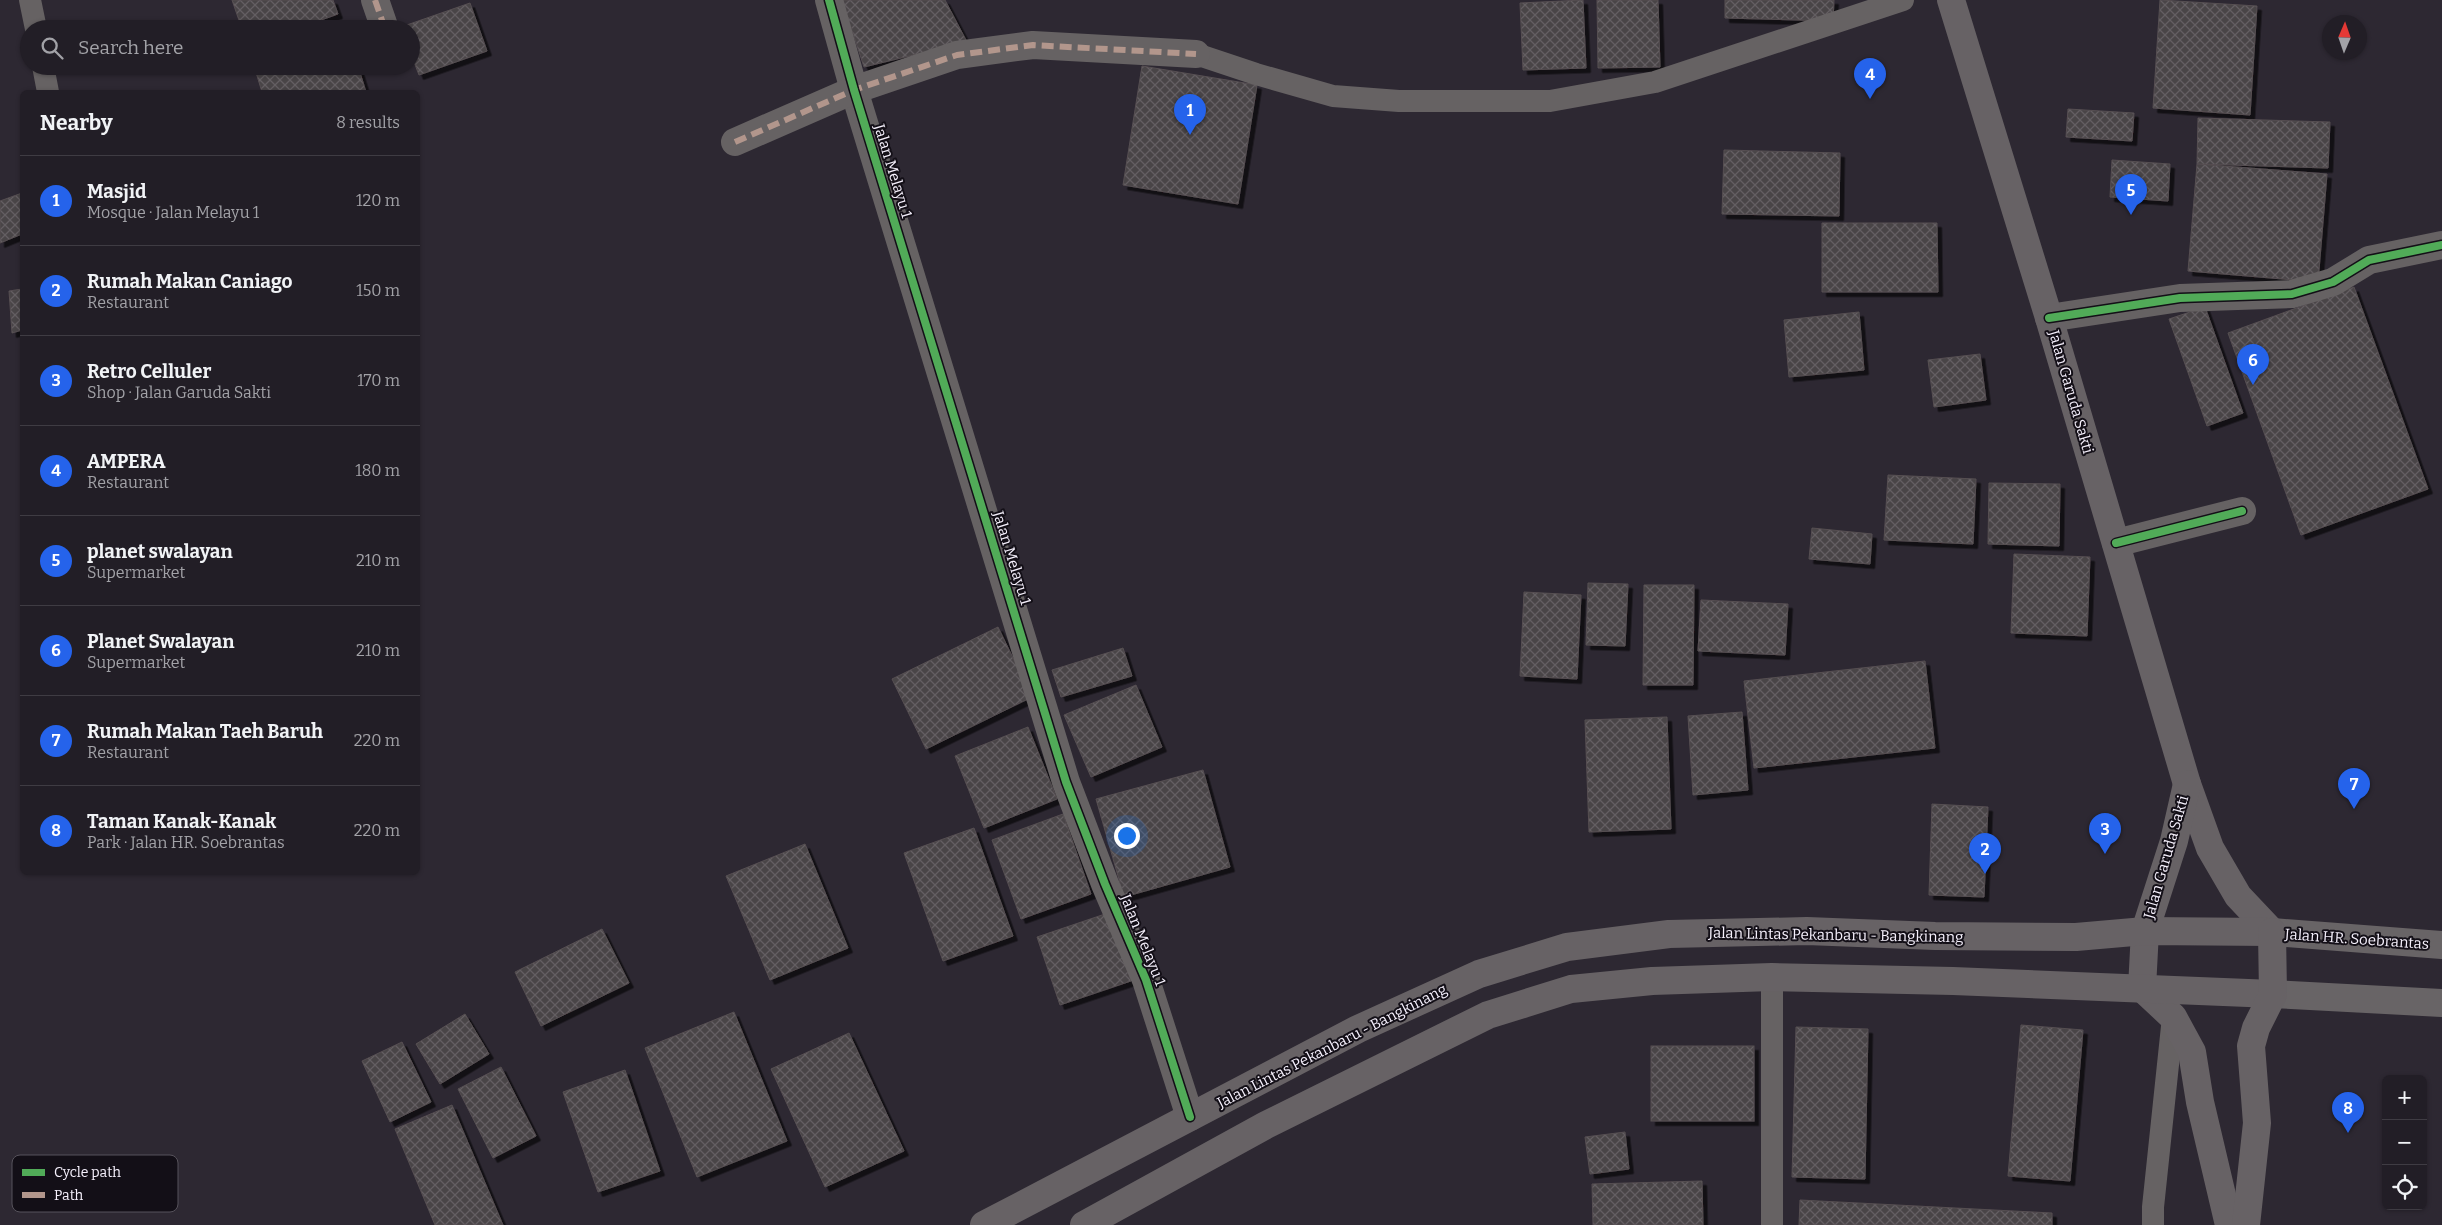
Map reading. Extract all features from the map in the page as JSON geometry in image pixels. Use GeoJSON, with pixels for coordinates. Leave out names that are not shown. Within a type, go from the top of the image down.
{"type":"FeatureCollection","features":[{"type":"Feature","properties":{"kind":"highway","name":"Jalan Garuda Sakti"},"geometry":{"type":"LineString","coordinates":[[1951,0],[2049,318],[2186,784],[2210,848],[2238,896],[2272,932]]}},
{"type":"Feature","properties":{"kind":"highway","name":"Jalan Garuda Sakti"},"geometry":{"type":"LineString","coordinates":[[2142,988],[2145,930],[2174,841],[2186,784]]}},
{"type":"Feature","properties":{"kind":"highway","name":"Jalan Lintas Pekanbaru - Bangkinang"},"geometry":{"type":"LineString","coordinates":[[984,1225],[1349,1034],[1428,996],[1479,974],[1567,947],[1669,934],[1807,931],[1935,936],[2076,937],[2145,930],[2272,932]]}},
{"type":"Feature","properties":{"kind":"highway"},"geometry":{"type":"LineString","coordinates":[[2246,1225],[2257,1123],[2251,1046],[2256,1028],[2273,994],[2272,932]]}},
{"type":"Feature","properties":{"kind":"highway"},"geometry":{"type":"LineString","coordinates":[[1084,1225],[1266,1125],[1488,1015],[1571,989],[1652,982],[1772,977],[1953,981],[2273,994]]}},
{"type":"Feature","properties":{"kind":"highway"},"geometry":{"type":"LineString","coordinates":[[2142,988],[2173,1017],[2192,1052],[2200,1102],[2230,1225]]}},
{"type":"Feature","properties":{"kind":"main road","name":"Jalan HR. Soebrantas"},"geometry":{"type":"LineString","coordinates":[[2272,932],[2442,945]]}},
{"type":"Feature","properties":{"kind":"main road"},"geometry":{"type":"LineString","coordinates":[[2273,994],[2442,1003]]}},
{"type":"Feature","properties":{"kind":"street"},"geometry":{"type":"LineString","coordinates":[[375,0],[382,20]]}},
{"type":"Feature","properties":{"kind":"street","name":"Jalan Melayu 1"},"geometry":{"type":"LineString","coordinates":[[829,0],[854,90],[1066,782],[1105,884],[1146,980],[1190,1117]]}},
{"type":"Feature","properties":{"kind":"street"},"geometry":{"type":"LineString","coordinates":[[735,142],[854,90],[957,55],[1033,45],[1196,54]]}},
{"type":"Feature","properties":{"kind":"street"},"geometry":{"type":"LineString","coordinates":[[2049,318],[2180,298],[2292,294],[2333,282],[2369,260],[2442,245]]}},
{"type":"Feature","properties":{"kind":"street"},"geometry":{"type":"LineString","coordinates":[[2116,543],[2242,511]]}},
{"type":"Feature","properties":{"kind":"lane"},"geometry":{"type":"LineString","coordinates":[[30,0],[34,20]]}},
{"type":"Feature","properties":{"kind":"lane"},"geometry":{"type":"LineString","coordinates":[[1196,54],[1256,74],[1333,96],[1399,101],[1550,101],[1655,82],[1902,0]]}},
{"type":"Feature","properties":{"kind":"lane"},"geometry":{"type":"LineString","coordinates":[[45,75],[48,90]]}},
{"type":"Feature","properties":{"kind":"lane"},"geometry":{"type":"LineString","coordinates":[[1772,977],[1772,1225]]}},
{"type":"Feature","properties":{"kind":"lane"},"geometry":{"type":"LineString","coordinates":[[2153,1225],[2153,1207],[2173,1017]]}},
{"type":"Feature","properties":{"kind":"building"},"geometry":{"type":"Polygon","coordinates":[[[232,0],[333,0],[338,14],[321,20],[239,20],[232,0]]]}},
{"type":"Feature","properties":{"kind":"building"},"geometry":{"type":"Polygon","coordinates":[[[842,0],[945,0],[967,42],[864,67],[842,0]]]}},
{"type":"Feature","properties":{"kind":"building"},"geometry":{"type":"Polygon","coordinates":[[[1583,0],[1586,68],[1523,70],[1520,3],[1583,0]]]}},
{"type":"Feature","properties":{"kind":"building"},"geometry":{"type":"Polygon","coordinates":[[[1597,0],[1658,0],[1660,67],[1598,68],[1597,0]]]}},
{"type":"Feature","properties":{"kind":"building"},"geometry":{"type":"Polygon","coordinates":[[[1725,0],[1834,0],[1833,21],[1725,18],[1725,0]]]}},
{"type":"Feature","properties":{"kind":"building"},"geometry":{"type":"Polygon","coordinates":[[[2160,0],[2257,6],[2250,115],[2153,108],[2160,0]]]}},
{"type":"Feature","properties":{"kind":"building"},"geometry":{"type":"Polygon","coordinates":[[[470,3],[487,51],[420,75],[420,20],[470,3]]]}},
{"type":"Feature","properties":{"kind":"building"},"geometry":{"type":"Polygon","coordinates":[[[1142,66],[1257,85],[1238,204],[1123,185],[1142,66]]]}},
{"type":"Feature","properties":{"kind":"building"},"geometry":{"type":"Polygon","coordinates":[[[257,75],[361,75],[365,90],[261,90],[257,75]]]}},
{"type":"Feature","properties":{"kind":"building"},"geometry":{"type":"Polygon","coordinates":[[[2068,109],[2134,113],[2132,141],[2066,137],[2068,109]]]}},
{"type":"Feature","properties":{"kind":"building"},"geometry":{"type":"Polygon","coordinates":[[[2198,118],[2330,122],[2328,168],[2197,164],[2198,118]]]}},
{"type":"Feature","properties":{"kind":"building"},"geometry":{"type":"Polygon","coordinates":[[[1724,150],[1840,153],[1839,216],[1722,214],[1724,150]]]}},
{"type":"Feature","properties":{"kind":"building"},"geometry":{"type":"Polygon","coordinates":[[[2112,160],[2170,164],[2168,201],[2110,197],[2112,160]]]}},
{"type":"Feature","properties":{"kind":"building"},"geometry":{"type":"Polygon","coordinates":[[[2197,164],[2327,174],[2318,282],[2188,271],[2197,164]]]}},
{"type":"Feature","properties":{"kind":"building"},"geometry":{"type":"Polygon","coordinates":[[[20,194],[20,235],[0,243],[0,201],[20,194]]]}},
{"type":"Feature","properties":{"kind":"building"},"geometry":{"type":"Polygon","coordinates":[[[1822,223],[1937,223],[1938,292],[1822,292],[1822,223]]]}},
{"type":"Feature","properties":{"kind":"building"},"geometry":{"type":"Polygon","coordinates":[[[2354,287],[2428,489],[2301,535],[2228,333],[2354,287]]]}},
{"type":"Feature","properties":{"kind":"building"},"geometry":{"type":"Polygon","coordinates":[[[20,289],[20,331],[12,333],[9,291],[20,289]]]}},
{"type":"Feature","properties":{"kind":"building"},"geometry":{"type":"Polygon","coordinates":[[[2205,307],[2243,413],[2207,426],[2169,319],[2205,307]]]}},
{"type":"Feature","properties":{"kind":"building"},"geometry":{"type":"Polygon","coordinates":[[[1859,312],[1864,370],[1789,377],[1784,320],[1859,312]]]}},
{"type":"Feature","properties":{"kind":"building"},"geometry":{"type":"Polygon","coordinates":[[[1980,354],[1986,400],[1934,407],[1928,360],[1980,354]]]}},
{"type":"Feature","properties":{"kind":"building"},"geometry":{"type":"Polygon","coordinates":[[[1888,475],[1976,479],[1973,544],[1884,540],[1888,475]]]}},
{"type":"Feature","properties":{"kind":"building"},"geometry":{"type":"Polygon","coordinates":[[[1989,483],[2060,484],[2059,546],[1988,544],[1989,483]]]}},
{"type":"Feature","properties":{"kind":"building"},"geometry":{"type":"Polygon","coordinates":[[[1812,528],[1872,534],[1870,564],[1809,559],[1812,528]]]}},
{"type":"Feature","properties":{"kind":"building"},"geometry":{"type":"Polygon","coordinates":[[[2014,554],[2090,557],[2087,636],[2011,633],[2014,554]]]}},
{"type":"Feature","properties":{"kind":"building"},"geometry":{"type":"Polygon","coordinates":[[[1588,583],[1628,584],[1625,646],[1586,645],[1588,583]]]}},
{"type":"Feature","properties":{"kind":"building"},"geometry":{"type":"Polygon","coordinates":[[[1644,585],[1694,585],[1693,685],[1643,685],[1644,585]]]}},
{"type":"Feature","properties":{"kind":"building"},"geometry":{"type":"Polygon","coordinates":[[[1524,592],[1581,595],[1577,679],[1520,676],[1524,592]]]}},
{"type":"Feature","properties":{"kind":"building"},"geometry":{"type":"Polygon","coordinates":[[[1701,600],[1788,604],[1785,655],[1698,651],[1701,600]]]}},
{"type":"Feature","properties":{"kind":"building"},"geometry":{"type":"Polygon","coordinates":[[[998,627],[1032,697],[926,749],[892,679],[998,627]]]}},
{"type":"Feature","properties":{"kind":"building"},"geometry":{"type":"Polygon","coordinates":[[[1123,648],[1132,676],[1061,697],[1052,670],[1123,648]]]}},
{"type":"Feature","properties":{"kind":"building"},"geometry":{"type":"Polygon","coordinates":[[[1925,661],[1935,748],[1754,768],[1744,681],[1925,661]]]}},
{"type":"Feature","properties":{"kind":"building"},"geometry":{"type":"Polygon","coordinates":[[[1136,685],[1162,747],[1091,777],[1064,715],[1136,685]]]}},
{"type":"Feature","properties":{"kind":"building"},"geometry":{"type":"Polygon","coordinates":[[[1742,712],[1748,790],[1693,795],[1688,716],[1742,712]]]}},
{"type":"Feature","properties":{"kind":"building"},"geometry":{"type":"Polygon","coordinates":[[[1667,717],[1671,829],[1589,832],[1585,720],[1667,717]]]}},
{"type":"Feature","properties":{"kind":"building"},"geometry":{"type":"Polygon","coordinates":[[[1028,727],[1057,799],[984,828],[955,756],[1028,727]]]}},
{"type":"Feature","properties":{"kind":"building"},"geometry":{"type":"Polygon","coordinates":[[[1203,770],[1230,867],[1124,897],[1096,799],[1203,770]]]}},
{"type":"Feature","properties":{"kind":"building"},"geometry":{"type":"Polygon","coordinates":[[[1932,804],[1988,807],[1984,897],[1929,895],[1932,804]]]}},
{"type":"Feature","properties":{"kind":"building"},"geometry":{"type":"Polygon","coordinates":[[[1063,814],[1091,894],[1021,919],[992,840],[1063,814]]]}},
{"type":"Feature","properties":{"kind":"building"},"geometry":{"type":"Polygon","coordinates":[[[974,828],[1013,936],[943,961],[904,853],[974,828]]]}},
{"type":"Feature","properties":{"kind":"building"},"geometry":{"type":"Polygon","coordinates":[[[805,844],[848,948],[770,980],[726,876],[805,844]]]}},
{"type":"Feature","properties":{"kind":"building"},"geometry":{"type":"Polygon","coordinates":[[[1108,913],[1131,981],[1060,1005],[1037,937],[1108,913]]]}},
{"type":"Feature","properties":{"kind":"building"},"geometry":{"type":"Polygon","coordinates":[[[602,929],[629,983],[541,1026],[515,972],[602,929]]]}},
{"type":"Feature","properties":{"kind":"building"},"geometry":{"type":"Polygon","coordinates":[[[734,1012],[787,1141],[697,1177],[645,1048],[734,1012]]]}},
{"type":"Feature","properties":{"kind":"building"},"geometry":{"type":"Polygon","coordinates":[[[465,1014],[489,1054],[440,1084],[416,1044],[465,1014]]]}},
{"type":"Feature","properties":{"kind":"building"},"geometry":{"type":"Polygon","coordinates":[[[2021,1025],[2083,1030],[2070,1181],[2008,1176],[2021,1025]]]}},
{"type":"Feature","properties":{"kind":"building"},"geometry":{"type":"Polygon","coordinates":[[[1796,1027],[1868,1029],[1865,1179],[1792,1177],[1796,1027]]]}},
{"type":"Feature","properties":{"kind":"building"},"geometry":{"type":"Polygon","coordinates":[[[849,1033],[904,1151],[825,1187],[771,1069],[849,1033]]]}},
{"type":"Feature","properties":{"kind":"building"},"geometry":{"type":"Polygon","coordinates":[[[402,1042],[431,1102],[390,1122],[362,1061],[402,1042]]]}},
{"type":"Feature","properties":{"kind":"building"},"geometry":{"type":"Polygon","coordinates":[[[1651,1046],[1754,1046],[1754,1121],[1651,1121],[1651,1046]]]}},
{"type":"Feature","properties":{"kind":"building"},"geometry":{"type":"Polygon","coordinates":[[[501,1067],[536,1136],[493,1158],[458,1089],[501,1067]]]}},
{"type":"Feature","properties":{"kind":"building"},"geometry":{"type":"Polygon","coordinates":[[[625,1070],[660,1171],[598,1192],[563,1092],[625,1070]]]}},
{"type":"Feature","properties":{"kind":"building"},"geometry":{"type":"Polygon","coordinates":[[[452,1105],[503,1225],[435,1225],[395,1129],[452,1105]]]}},
{"type":"Feature","properties":{"kind":"building"},"geometry":{"type":"Polygon","coordinates":[[[1625,1132],[1629,1169],[1590,1174],[1585,1137],[1625,1132]]]}},
{"type":"Feature","properties":{"kind":"building"},"geometry":{"type":"Polygon","coordinates":[[[1702,1181],[1703,1225],[1593,1225],[1592,1184],[1702,1181]]]}},
{"type":"Feature","properties":{"kind":"building"},"geometry":{"type":"Polygon","coordinates":[[[1800,1200],[2052,1213],[2052,1225],[1799,1225],[1800,1200]]]}},
{"type":"Feature","properties":{"kind":"marked path"},"geometry":{"type":"LineString","coordinates":[[375,0],[382,20]]}},
{"type":"Feature","properties":{"kind":"marked path"},"geometry":{"type":"LineString","coordinates":[[735,142],[854,90],[957,55],[1033,45],[1196,54]]}},
{"type":"Feature","properties":{"kind":"cycle path"},"geometry":{"type":"LineString","coordinates":[[829,0],[854,90],[1066,782],[1105,884],[1146,980],[1190,1117]]}},
{"type":"Feature","properties":{"kind":"cycle path"},"geometry":{"type":"LineString","coordinates":[[2049,318],[2180,298],[2292,294],[2333,282],[2369,260],[2442,245]]}},
{"type":"Feature","properties":{"kind":"cycle path"},"geometry":{"type":"LineString","coordinates":[[2116,543],[2242,511]]}},
{"type":"Feature","properties":{"kind":"place","name":"AMPERA"},"geometry":{"type":"Point","coordinates":[1870,99]}},
{"type":"Feature","properties":{"kind":"place","name":"Masjid"},"geometry":{"type":"Point","coordinates":[1190,135]}},
{"type":"Feature","properties":{"kind":"place","name":"planet swalayan"},"geometry":{"type":"Point","coordinates":[2131,215]}},
{"type":"Feature","properties":{"kind":"place","name":"Planet Swalayan"},"geometry":{"type":"Point","coordinates":[2253,385]}},
{"type":"Feature","properties":{"kind":"place","name":"Rumah Makan Taeh Baruh"},"geometry":{"type":"Point","coordinates":[2354,809]}},
{"type":"Feature","properties":{"kind":"place","name":"Retro Celluler"},"geometry":{"type":"Point","coordinates":[2105,854]}},
{"type":"Feature","properties":{"kind":"place","name":"Rumah Makan Caniago"},"geometry":{"type":"Point","coordinates":[1985,874]}},
{"type":"Feature","properties":{"kind":"place","name":"Taman Kanak-Kanak"},"geometry":{"type":"Point","coordinates":[2348,1133]}}]}
